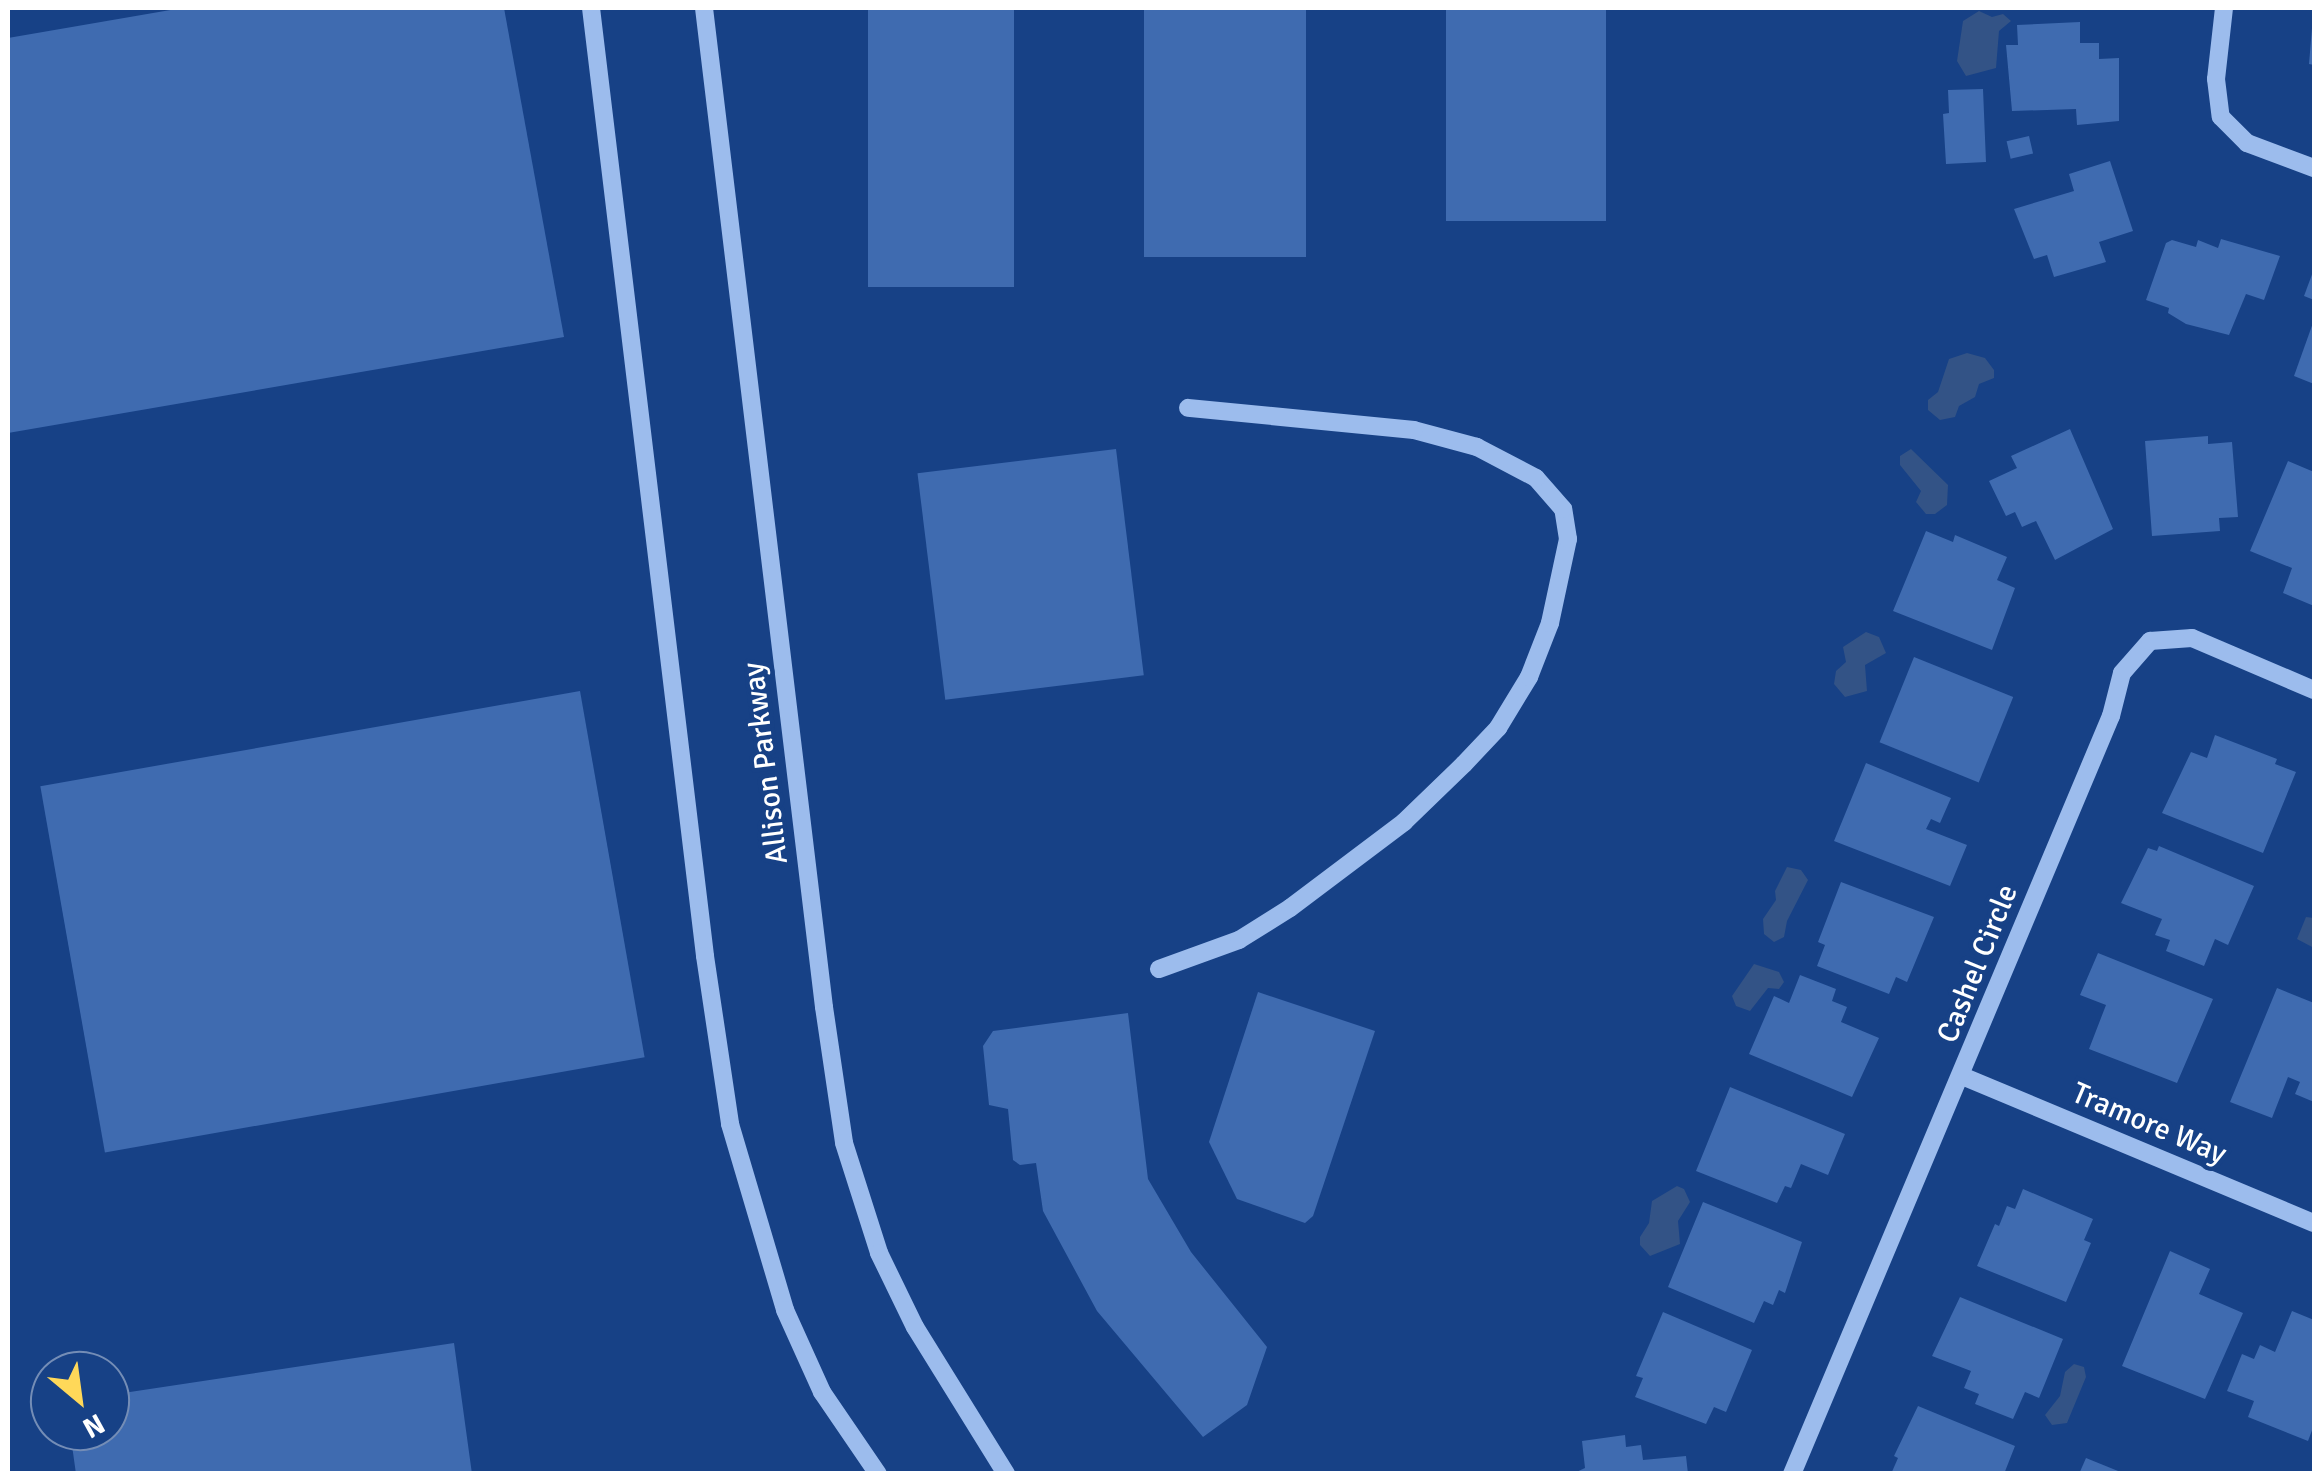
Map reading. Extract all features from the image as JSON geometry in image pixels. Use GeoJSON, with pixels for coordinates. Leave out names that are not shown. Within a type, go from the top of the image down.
{"type":"FeatureCollection","features":[{"type":"Feature","properties":{"kind":"street"},"geometry":{"type":"LineString","coordinates":[[591,8],[703,937],[730,1124],[785,1310],[822,1392],[878,1474]]}},
{"type":"Feature","properties":{"kind":"street","name":"Allison Parkway"},"geometry":{"type":"LineString","coordinates":[[704,8],[824,1008],[844,1143],[879,1253],[914,1327],[1006,1474]]}},
{"type":"Feature","properties":{"kind":"street"},"geometry":{"type":"LineString","coordinates":[[2224,8],[2216,79],[2221,117],[2247,143],[2314,168]]}},
{"type":"Feature","properties":{"kind":"street"},"geometry":{"type":"LineString","coordinates":[[1158,969],[1239,940],[1290,908],[1404,822],[1464,764],[1498,728],[1529,677],[1550,623],[1568,538],[1564,509],[1536,478],[1477,447],[1414,430],[1188,408]]}},
{"type":"Feature","properties":{"kind":"street","name":"Cashel Circle"},"geometry":{"type":"LineString","coordinates":[[1792,1474],[2111,716],[2122,672],[2150,641],[2192,638],[2314,690]]}},
{"type":"Feature","properties":{"kind":"street","name":"Tramore Way"},"geometry":{"type":"LineString","coordinates":[[1962,1076],[2314,1223]]}},
{"type":"Feature","properties":{"kind":"water"},"geometry":{"type":"Polygon","coordinates":[[[1979,11],[1992,17],[2003,14],[2011,21],[1999,31],[1996,68],[1966,76],[1957,61],[1963,21],[1979,11]]]}},
{"type":"Feature","properties":{"kind":"water"},"geometry":{"type":"Polygon","coordinates":[[[1967,353],[1985,358],[1994,370],[1994,378],[1979,384],[1975,397],[1959,406],[1955,417],[1940,420],[1928,410],[1928,400],[1938,392],[1949,359],[1967,353]]]}},
{"type":"Feature","properties":{"kind":"water"},"geometry":{"type":"Polygon","coordinates":[[[1911,449],[1948,485],[1947,505],[1935,514],[1926,514],[1916,502],[1921,491],[1900,465],[1900,456],[1911,449]]]}},
{"type":"Feature","properties":{"kind":"water"},"geometry":{"type":"Polygon","coordinates":[[[1866,632],[1879,637],[1886,653],[1865,665],[1867,691],[1845,697],[1834,684],[1836,671],[1846,662],[1843,647],[1866,632]]]}},
{"type":"Feature","properties":{"kind":"water"},"geometry":{"type":"Polygon","coordinates":[[[1787,867],[1801,870],[1808,880],[1787,921],[1784,937],[1774,942],[1764,934],[1763,919],[1776,900],[1775,891],[1787,867]]]}},
{"type":"Feature","properties":{"kind":"water"},"geometry":{"type":"Polygon","coordinates":[[[2306,917],[2314,918],[2314,948],[2297,939],[2306,917]]]}},
{"type":"Feature","properties":{"kind":"water"},"geometry":{"type":"Polygon","coordinates":[[[1754,964],[1779,972],[1784,982],[1779,989],[1768,988],[1750,1011],[1736,1006],[1732,996],[1754,964]]]}},
{"type":"Feature","properties":{"kind":"water"},"geometry":{"type":"Polygon","coordinates":[[[1677,1186],[1684,1189],[1690,1202],[1678,1221],[1680,1244],[1650,1256],[1640,1245],[1640,1237],[1649,1223],[1652,1201],[1677,1186]]]}},
{"type":"Feature","properties":{"kind":"water"},"geometry":{"type":"Polygon","coordinates":[[[2074,1364],[2084,1367],[2086,1377],[2067,1423],[2052,1425],[2045,1415],[2060,1396],[2065,1372],[2074,1364]]]}},
{"type":"Feature","properties":{"kind":"building"},"geometry":{"type":"Polygon","coordinates":[[[182,8],[504,8],[564,337],[8,433],[8,38],[182,8]]]}},
{"type":"Feature","properties":{"kind":"building"},"geometry":{"type":"Polygon","coordinates":[[[868,8],[1014,8],[1014,287],[868,287],[868,8]]]}},
{"type":"Feature","properties":{"kind":"building"},"geometry":{"type":"Polygon","coordinates":[[[1144,8],[1306,8],[1306,257],[1144,257],[1144,8]]]}},
{"type":"Feature","properties":{"kind":"building"},"geometry":{"type":"Polygon","coordinates":[[[1446,8],[1606,8],[1606,221],[1446,221],[1446,8]]]}},
{"type":"Feature","properties":{"kind":"building"},"geometry":{"type":"Polygon","coordinates":[[[2080,22],[2080,43],[2099,43],[2099,59],[2119,58],[2119,121],[2077,125],[2076,109],[2012,111],[2006,45],[2018,45],[2017,25],[2080,22]]]}},
{"type":"Feature","properties":{"kind":"building"},"geometry":{"type":"Polygon","coordinates":[[[2314,28],[2314,65],[2309,64],[2314,28]]]}},
{"type":"Feature","properties":{"kind":"building"},"geometry":{"type":"Polygon","coordinates":[[[1983,89],[1986,162],[1946,164],[1943,114],[1949,113],[1948,90],[1983,89]]]}},
{"type":"Feature","properties":{"kind":"building"},"geometry":{"type":"Polygon","coordinates":[[[2029,136],[2033,154],[2011,159],[2007,141],[2029,136]]]}},
{"type":"Feature","properties":{"kind":"building"},"geometry":{"type":"Polygon","coordinates":[[[2110,161],[2133,231],[2099,242],[2106,262],[2054,277],[2047,255],[2034,259],[2014,209],[2074,191],[2069,174],[2110,161]]]}},
{"type":"Feature","properties":{"kind":"building"},"geometry":{"type":"Polygon","coordinates":[[[2221,239],[2280,256],[2264,300],[2246,294],[2229,335],[2186,324],[2168,313],[2169,308],[2146,300],[2166,243],[2172,240],[2196,247],[2198,240],[2218,248],[2221,239]]]}},
{"type":"Feature","properties":{"kind":"building"},"geometry":{"type":"Polygon","coordinates":[[[2314,269],[2314,300],[2304,296],[2314,269]]]}},
{"type":"Feature","properties":{"kind":"building"},"geometry":{"type":"Polygon","coordinates":[[[2314,320],[2314,384],[2294,376],[2314,320]]]}},
{"type":"Feature","properties":{"kind":"building"},"geometry":{"type":"Polygon","coordinates":[[[2070,429],[2113,529],[2055,560],[2036,521],[2022,527],[2015,512],[2006,516],[1989,481],[2017,468],[2011,456],[2070,429]]]}},
{"type":"Feature","properties":{"kind":"building"},"geometry":{"type":"Polygon","coordinates":[[[2208,436],[2208,444],[2232,442],[2238,517],[2219,518],[2220,531],[2152,536],[2145,441],[2208,436]]]}},
{"type":"Feature","properties":{"kind":"building"},"geometry":{"type":"Polygon","coordinates":[[[1116,449],[1144,675],[945,700],[917,473],[1116,449]]]}},
{"type":"Feature","properties":{"kind":"building"},"geometry":{"type":"Polygon","coordinates":[[[2288,461],[2314,472],[2314,606],[2283,593],[2292,568],[2250,551],[2288,461]]]}},
{"type":"Feature","properties":{"kind":"building"},"geometry":{"type":"Polygon","coordinates":[[[1926,531],[1953,542],[1955,535],[2007,557],[1997,580],[2015,588],[1992,650],[1893,611],[1926,531]]]}},
{"type":"Feature","properties":{"kind":"building"},"geometry":{"type":"Polygon","coordinates":[[[1914,657],[2013,697],[1979,782],[1880,742],[1914,657]]]}},
{"type":"Feature","properties":{"kind":"building"},"geometry":{"type":"Polygon","coordinates":[[[580,691],[645,1057],[105,1153],[40,786],[580,691]]]}},
{"type":"Feature","properties":{"kind":"building"},"geometry":{"type":"Polygon","coordinates":[[[2215,735],[2277,759],[2275,764],[2296,772],[2263,853],[2162,813],[2191,752],[2207,758],[2215,735]]]}},
{"type":"Feature","properties":{"kind":"building"},"geometry":{"type":"Polygon","coordinates":[[[1866,763],[1951,798],[1940,823],[1931,819],[1926,829],[1967,845],[1950,886],[1834,841],[1866,763]]]}},
{"type":"Feature","properties":{"kind":"building"},"geometry":{"type":"Polygon","coordinates":[[[2159,846],[2254,886],[2228,945],[2215,939],[2204,966],[2166,951],[2170,940],[2155,935],[2162,919],[2121,903],[2148,848],[2157,851],[2159,846]]]}},
{"type":"Feature","properties":{"kind":"building"},"geometry":{"type":"Polygon","coordinates":[[[1841,882],[1934,917],[1907,982],[1896,977],[1889,994],[1817,966],[1825,945],[1818,942],[1841,882]]]}},
{"type":"Feature","properties":{"kind":"building"},"geometry":{"type":"Polygon","coordinates":[[[2098,953],[2213,999],[2177,1083],[2089,1049],[2106,1005],[2080,995],[2098,953]]]}},
{"type":"Feature","properties":{"kind":"building"},"geometry":{"type":"Polygon","coordinates":[[[1800,975],[1836,989],[1832,1001],[1847,1007],[1841,1022],[1879,1038],[1852,1097],[1749,1054],[1774,996],[1789,1003],[1800,975]]]}},
{"type":"Feature","properties":{"kind":"building"},"geometry":{"type":"Polygon","coordinates":[[[2277,988],[2314,1003],[2314,1102],[2295,1094],[2300,1082],[2288,1077],[2272,1118],[2230,1102],[2277,988]]]}},
{"type":"Feature","properties":{"kind":"building"},"geometry":{"type":"Polygon","coordinates":[[[1258,992],[1375,1031],[1313,1216],[1305,1223],[1237,1199],[1209,1142],[1258,992]]]}},
{"type":"Feature","properties":{"kind":"building"},"geometry":{"type":"Polygon","coordinates":[[[1128,1013],[1148,1179],[1191,1252],[1267,1347],[1247,1405],[1203,1437],[1097,1311],[1043,1211],[1036,1163],[1020,1165],[1013,1160],[1008,1109],[989,1105],[983,1046],[993,1031],[1128,1013]]]}},
{"type":"Feature","properties":{"kind":"building"},"geometry":{"type":"Polygon","coordinates":[[[1730,1087],[1845,1134],[1828,1175],[1801,1164],[1791,1188],[1785,1186],[1777,1203],[1696,1171],[1730,1087]]]}},
{"type":"Feature","properties":{"kind":"building"},"geometry":{"type":"Polygon","coordinates":[[[2023,1189],[2093,1219],[2084,1240],[2091,1243],[2066,1302],[1977,1266],[1995,1224],[1999,1226],[2007,1206],[2015,1209],[2023,1189]]]}},
{"type":"Feature","properties":{"kind":"building"},"geometry":{"type":"Polygon","coordinates":[[[1703,1202],[1802,1242],[1785,1293],[1779,1290],[1773,1305],[1764,1301],[1754,1323],[1668,1287],[1703,1202]]]}},
{"type":"Feature","properties":{"kind":"building"},"geometry":{"type":"Polygon","coordinates":[[[2170,1251],[2210,1269],[2199,1294],[2243,1313],[2205,1399],[2122,1366],[2170,1251]]]}},
{"type":"Feature","properties":{"kind":"building"},"geometry":{"type":"Polygon","coordinates":[[[1960,1297],[2063,1339],[2039,1398],[2025,1392],[2013,1419],[1975,1404],[1979,1394],[1964,1388],[1971,1371],[1932,1356],[1960,1297]]]}},
{"type":"Feature","properties":{"kind":"building"},"geometry":{"type":"Polygon","coordinates":[[[2292,1311],[2314,1320],[2314,1425],[2308,1441],[2248,1417],[2254,1401],[2227,1391],[2242,1354],[2254,1359],[2260,1345],[2275,1352],[2292,1311]]]}},
{"type":"Feature","properties":{"kind":"building"},"geometry":{"type":"Polygon","coordinates":[[[1663,1312],[1752,1350],[1726,1412],[1714,1407],[1706,1424],[1635,1397],[1643,1378],[1636,1376],[1663,1312]]]}},
{"type":"Feature","properties":{"kind":"building"},"geometry":{"type":"Polygon","coordinates":[[[454,1343],[472,1474],[76,1474],[73,1451],[130,1451],[130,1392],[454,1343]]]}},
{"type":"Feature","properties":{"kind":"building"},"geometry":{"type":"Polygon","coordinates":[[[1918,1406],[2015,1446],[2004,1474],[1891,1474],[1898,1458],[1894,1456],[1918,1406]]]}},
{"type":"Feature","properties":{"kind":"building"},"geometry":{"type":"Polygon","coordinates":[[[1625,1435],[1626,1447],[1641,1445],[1643,1460],[1686,1456],[1688,1474],[1572,1474],[1585,1468],[1582,1441],[1625,1435]]]}},
{"type":"Feature","properties":{"kind":"building"},"geometry":{"type":"Polygon","coordinates":[[[2086,1458],[2123,1473],[2123,1474],[2079,1474],[2086,1458]]]}}]}
